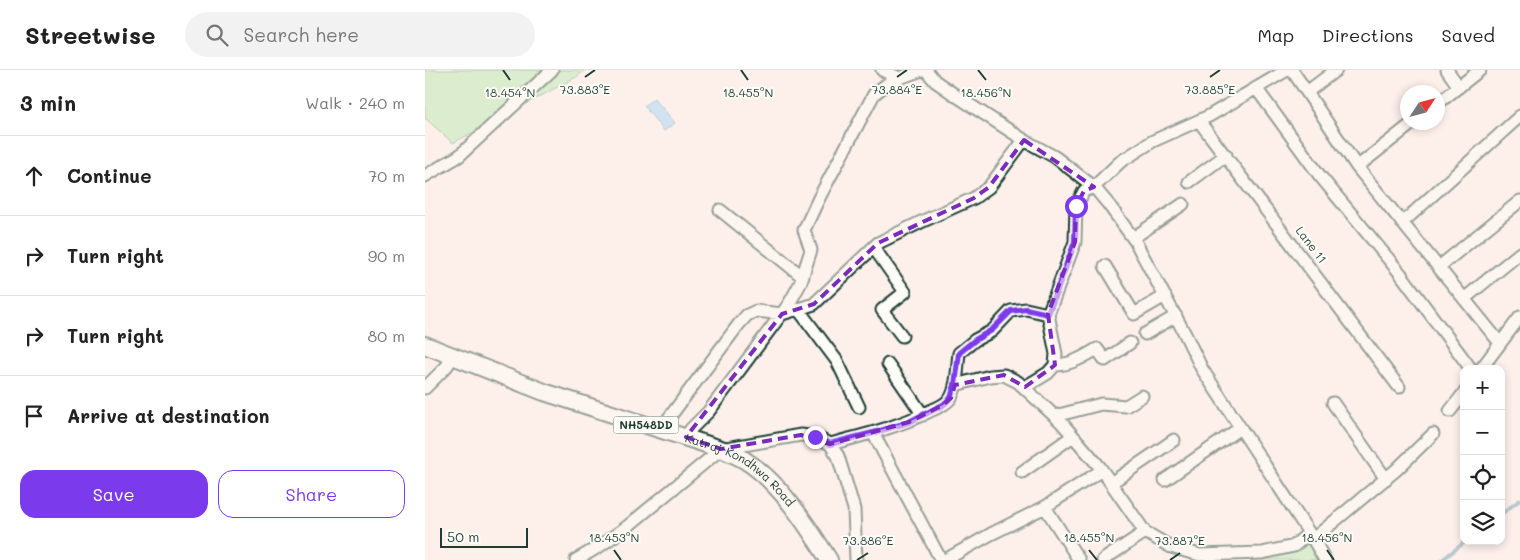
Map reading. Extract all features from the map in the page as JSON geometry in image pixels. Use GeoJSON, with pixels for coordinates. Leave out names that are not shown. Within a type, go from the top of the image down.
{"type":"FeatureCollection","features":[{"type":"Feature","properties":{"kind":"highway","name":"Katraj-Kondhwa Road"},"geometry":{"type":"LineString","coordinates":[[425,344],[544,392],[721,449],[743,460],[768,479],[793,508],[829,560]]}},
{"type":"Feature","properties":{"kind":"street"},"geometry":{"type":"LineString","coordinates":[[425,176],[459,156],[552,70]]}},
{"type":"Feature","properties":{"kind":"street"},"geometry":{"type":"LineString","coordinates":[[882,70],[899,78]]}},
{"type":"Feature","properties":{"kind":"street"},"geometry":{"type":"LineString","coordinates":[[686,438],[691,429],[709,411],[782,314],[800,284],[811,250],[804,230],[874,94],[891,81],[924,70],[935,81],[1024,140],[1055,157],[1094,186],[1133,238],[1176,316],[1202,369],[1325,560]]}},
{"type":"Feature","properties":{"kind":"street"},"geometry":{"type":"LineString","coordinates":[[1025,387],[1047,373],[1055,365],[1056,354],[1048,314],[1075,242],[1076,206],[1084,191],[1094,186],[1120,162],[1146,145],[1199,120],[1287,70]]}},
{"type":"Feature","properties":{"kind":"street"},"geometry":{"type":"LineString","coordinates":[[1292,70],[1357,167],[1500,343]]}},
{"type":"Feature","properties":{"kind":"street"},"geometry":{"type":"LineString","coordinates":[[1307,92],[1336,70]]}},
{"type":"Feature","properties":{"kind":"street"},"geometry":{"type":"LineString","coordinates":[[1447,70],[1459,87]]}},
{"type":"Feature","properties":{"kind":"street"},"geometry":{"type":"LineString","coordinates":[[1445,98],[1480,70]]}},
{"type":"Feature","properties":{"kind":"street"},"geometry":{"type":"LineString","coordinates":[[1256,88],[1320,176],[1400,273],[1468,365]]}},
{"type":"Feature","properties":{"kind":"street"},"geometry":{"type":"LineString","coordinates":[[1402,223],[1520,116]]}},
{"type":"Feature","properties":{"kind":"street","name":"Lane 11"},"geometry":{"type":"LineString","coordinates":[[1199,120],[1399,387]]}},
{"type":"Feature","properties":{"kind":"street"},"geometry":{"type":"LineString","coordinates":[[1357,167],[1404,130]]}},
{"type":"Feature","properties":{"kind":"street"},"geometry":{"type":"LineString","coordinates":[[660,430],[747,315],[756,311],[782,314],[814,304],[878,243],[974,198],[989,187],[1024,140]]}},
{"type":"Feature","properties":{"kind":"street"},"geometry":{"type":"LineString","coordinates":[[1189,182],[1226,155]]}},
{"type":"Feature","properties":{"kind":"street"},"geometry":{"type":"LineString","coordinates":[[1439,267],[1520,201]]}},
{"type":"Feature","properties":{"kind":"street"},"geometry":{"type":"LineString","coordinates":[[1133,238],[1183,204]]}},
{"type":"Feature","properties":{"kind":"street"},"geometry":{"type":"LineString","coordinates":[[720,210],[803,277]]}},
{"type":"Feature","properties":{"kind":"street"},"geometry":{"type":"LineString","coordinates":[[873,248],[905,292],[882,310],[901,336]]}},
{"type":"Feature","properties":{"kind":"street"},"geometry":{"type":"LineString","coordinates":[[1465,299],[1520,253]]}},
{"type":"Feature","properties":{"kind":"street"},"geometry":{"type":"LineString","coordinates":[[1105,266],[1134,314],[1165,296]]}},
{"type":"Feature","properties":{"kind":"street"},"geometry":{"type":"LineString","coordinates":[[797,309],[837,361],[859,407]]}},
{"type":"Feature","properties":{"kind":"street"},"geometry":{"type":"LineString","coordinates":[[830,444],[909,422],[943,405],[951,398],[955,385],[959,353],[975,340],[992,330],[1011,311],[1026,309],[1048,314]]}},
{"type":"Feature","properties":{"kind":"street"},"geometry":{"type":"LineString","coordinates":[[1145,334],[1176,316]]}},
{"type":"Feature","properties":{"kind":"street"},"geometry":{"type":"LineString","coordinates":[[1484,365],[1520,318]]}},
{"type":"Feature","properties":{"kind":"street"},"geometry":{"type":"LineString","coordinates":[[1055,365],[1065,365],[1076,361],[1097,349],[1105,360],[1130,343]]}},
{"type":"Feature","properties":{"kind":"street"},"geometry":{"type":"LineString","coordinates":[[425,388],[454,356]]}},
{"type":"Feature","properties":{"kind":"street"},"geometry":{"type":"LineString","coordinates":[[888,364],[923,415]]}},
{"type":"Feature","properties":{"kind":"street"},"geometry":{"type":"LineString","coordinates":[[955,385],[990,376],[1004,375],[1018,382],[1055,416],[1102,470],[1145,532],[1171,547],[1200,556],[1262,553],[1294,546],[1311,536],[1386,479],[1433,434]]}},
{"type":"Feature","properties":{"kind":"street"},"geometry":{"type":"LineString","coordinates":[[1055,416],[1101,404],[1126,406],[1142,396]]}},
{"type":"Feature","properties":{"kind":"street"},"geometry":{"type":"LineString","coordinates":[[1451,411],[1460,399]]}},
{"type":"Feature","properties":{"kind":"street"},"geometry":{"type":"LineString","coordinates":[[1333,403],[1386,479]]}},
{"type":"Feature","properties":{"kind":"street"},"geometry":{"type":"LineString","coordinates":[[1165,480],[1240,428]]}},
{"type":"Feature","properties":{"kind":"street"},"geometry":{"type":"LineString","coordinates":[[873,433],[943,560],[1045,507],[1102,470]]}},
{"type":"Feature","properties":{"kind":"street"},"geometry":{"type":"LineString","coordinates":[[577,560],[628,526],[721,449],[801,435],[815,437],[830,444],[838,456],[854,509],[856,560]]}},
{"type":"Feature","properties":{"kind":"street"},"geometry":{"type":"LineString","coordinates":[[1022,472],[1073,436]]}},
{"type":"Feature","properties":{"kind":"street"},"geometry":{"type":"LineString","coordinates":[[1111,483],[1174,440]]}},
{"type":"Feature","properties":{"kind":"street"},"geometry":{"type":"LineString","coordinates":[[1045,507],[1079,560]]}},
{"type":"Feature","properties":{"kind":"street"},"geometry":{"type":"LineString","coordinates":[[1103,560],[1145,532]]}},
{"type":"Feature","properties":{"kind":"highlighted area"},"geometry":{"type":"Polygon","coordinates":[[[1024,140],[1094,187],[1084,191],[1076,206],[1075,242],[1048,314],[1055,365],[1025,387],[1004,375],[955,385],[951,398],[943,405],[909,422],[830,444],[801,435],[721,449],[686,437],[782,314],[814,304],[878,243],[974,198],[989,187],[1024,140]]]}},
{"type":"Feature","properties":{"kind":"green space"},"geometry":{"type":"Polygon","coordinates":[[[425,70],[585,70],[578,76],[453,143],[425,118],[425,70]]]}},
{"type":"Feature","properties":{"kind":"green space"},"geometry":{"type":"Polygon","coordinates":[[[1308,538],[1319,560],[1206,560],[1308,538]]]}},
{"type":"Feature","properties":{"kind":"water"},"geometry":{"type":"Polygon","coordinates":[[[654,98],[675,123],[664,131],[644,106],[654,98]]]}},
{"type":"Feature","properties":{"kind":"waterway"},"geometry":{"type":"LineString","coordinates":[[1505,511],[1520,500]]}},
{"type":"Feature","properties":{"kind":"waterway"},"geometry":{"type":"LineString","coordinates":[[1442,560],[1461,545]]}},
{"type":"Feature","properties":{"kind":"route"},"geometry":{"type":"LineString","coordinates":[[815,437],[830,444],[909,422],[943,405],[951,398],[955,385],[959,353],[975,340],[992,330],[1011,311],[1026,309],[1048,314],[1075,242],[1076,206]]}}]}
